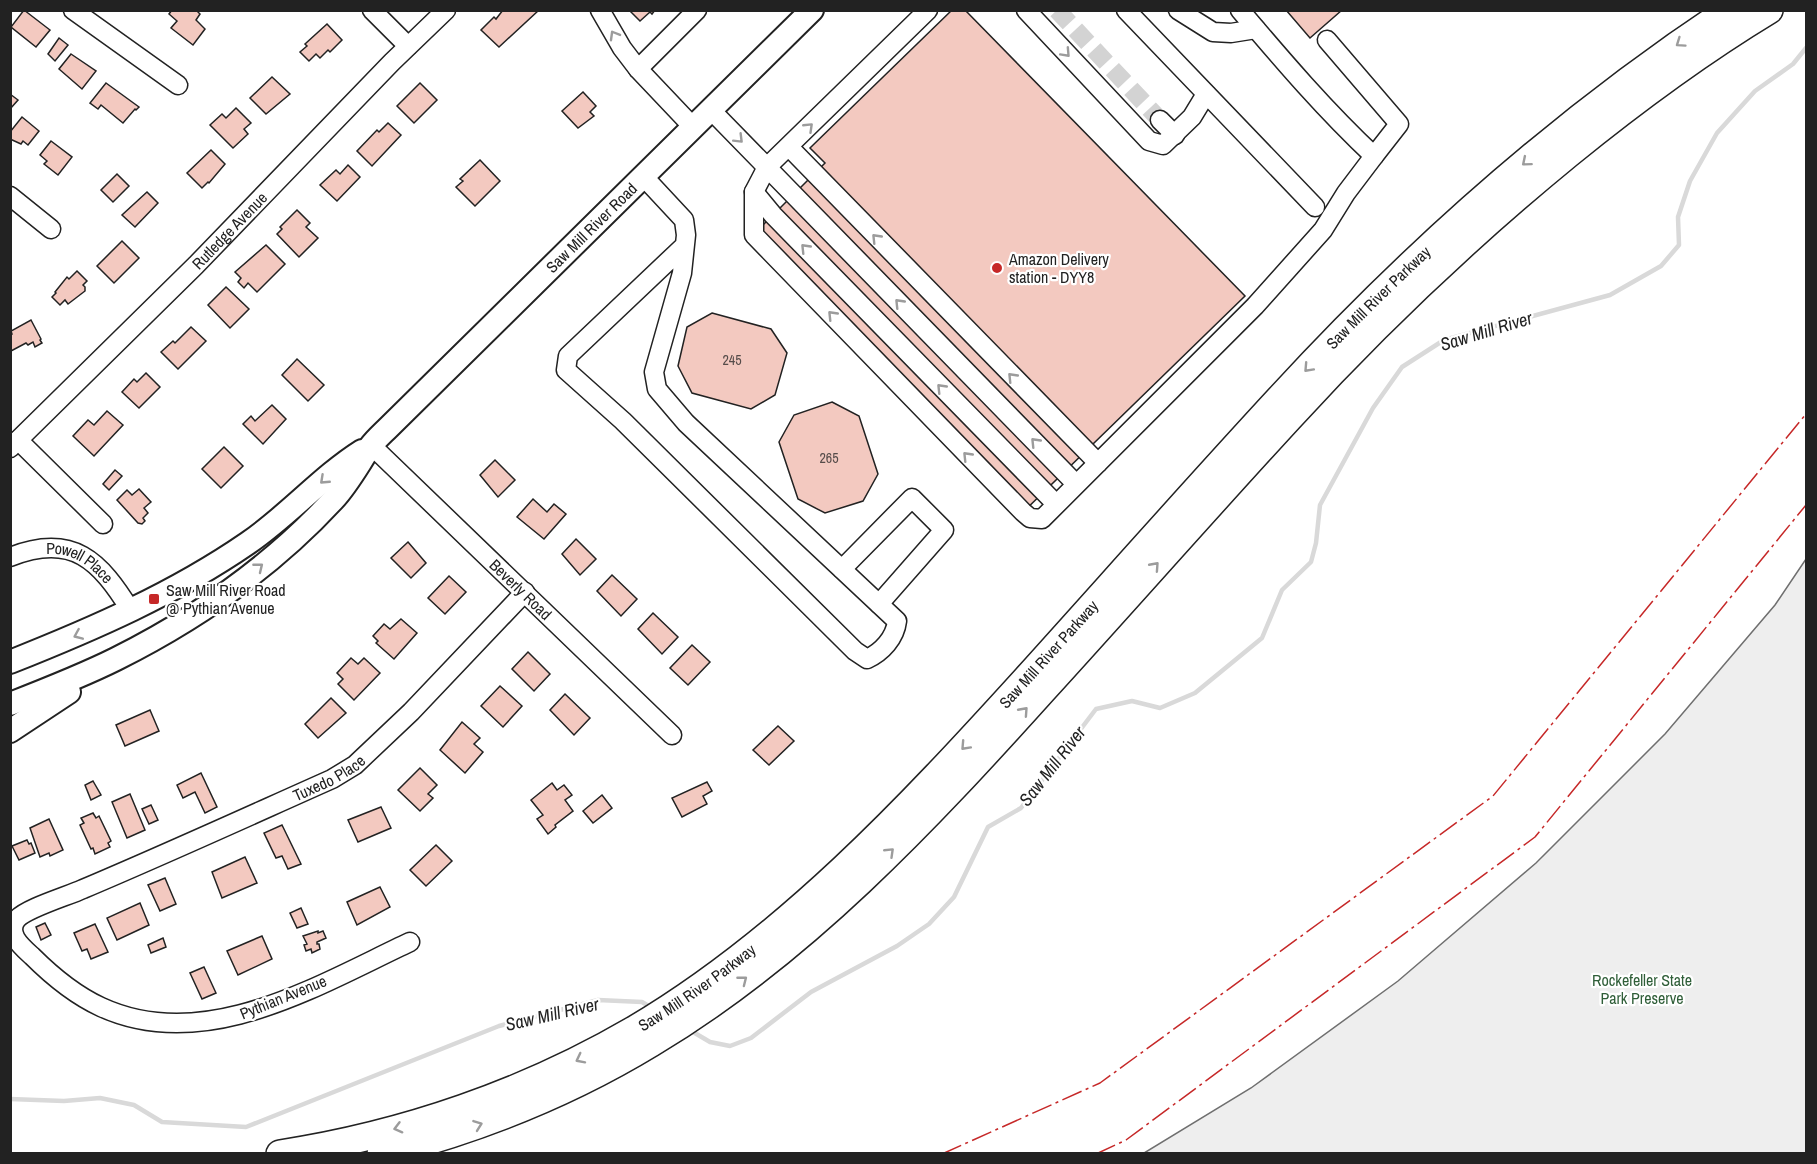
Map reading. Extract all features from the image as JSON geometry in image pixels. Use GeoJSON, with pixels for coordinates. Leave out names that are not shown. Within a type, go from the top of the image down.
{"type":"FeatureCollection","features":[{"type":"Feature","properties":{"kind":"highway","name":"Saw Mill River Parkway"},"geometry":{"type":"LineString","coordinates":[[686,1009],[724,969],[844,868],[915,798],[1280,398],[1405,271],[1494,190],[1584,115],[1729,10]]}},
{"type":"Feature","properties":{"kind":"highway","name":"Saw Mill River Parkway"},"geometry":{"type":"LineString","coordinates":[[381,1154],[445,1136],[511,1112],[584,1080],[643,1036],[686,1009],[736,986],[805,931],[914,829],[1016,720],[1294,412],[1376,327],[1505,207],[1597,131],[1692,60],[1769,10]]}},
{"type":"Feature","properties":{"kind":"highway","name":"Saw Mill River Parkway"},"geometry":{"type":"LineString","coordinates":[[280,1154],[381,1133],[465,1107],[643,1036]]}},
{"type":"Feature","properties":{"kind":"main road","name":"Saw Mill River Road"},"geometry":{"type":"LineString","coordinates":[[10,662],[77,636],[131,611],[226,558],[290,511],[332,472],[371,445],[812,10]]}},
{"type":"Feature","properties":{"kind":"main road","name":"Saw Mill River Road"},"geometry":{"type":"LineString","coordinates":[[141,646],[219,598],[290,542],[346,485],[371,445]]}},
{"type":"Feature","properties":{"kind":"main road"},"geometry":{"type":"LineString","coordinates":[[10,704],[88,672],[141,646]]}},
{"type":"Feature","properties":{"kind":"main road"},"geometry":{"type":"LineString","coordinates":[[10,731],[34,713],[141,646]]}},
{"type":"Feature","properties":{"kind":"street"},"geometry":{"type":"LineString","coordinates":[[73,10],[178,85]]}},
{"type":"Feature","properties":{"kind":"street"},"geometry":{"type":"LineString","coordinates":[[372,10],[408,46]]}},
{"type":"Feature","properties":{"kind":"street","name":"Rutledge Avenue"},"geometry":{"type":"LineString","coordinates":[[14,444],[213,248],[408,46],[446,10]]}},
{"type":"Feature","properties":{"kind":"street"},"geometry":{"type":"LineString","coordinates":[[600,10],[622,48],[638,69],[693,127]]}},
{"type":"Feature","properties":{"kind":"street"},"geometry":{"type":"LineString","coordinates":[[638,69],[697,10]]}},
{"type":"Feature","properties":{"kind":"street"},"geometry":{"type":"LineString","coordinates":[[928,10],[767,167],[754,192],[754,235],[1023,512],[1030,518],[1042,519],[1256,306],[1323,230],[1346,194],[1400,123],[1327,40]]}},
{"type":"Feature","properties":{"kind":"street"},"geometry":{"type":"LineString","coordinates":[[1026,10],[1149,141],[1163,145],[1192,117],[1206,94]]}},
{"type":"Feature","properties":{"kind":"street"},"geometry":{"type":"LineString","coordinates":[[1126,10],[1315,207]]}},
{"type":"Feature","properties":{"kind":"street"},"geometry":{"type":"LineString","coordinates":[[1178,10],[1213,32],[1231,33],[1256,29]]}},
{"type":"Feature","properties":{"kind":"street"},"geometry":{"type":"LineString","coordinates":[[1240,10],[1325,108],[1374,156]]}},
{"type":"Feature","properties":{"kind":"street"},"geometry":{"type":"LineString","coordinates":[[711,110],[1076,484]]}},
{"type":"Feature","properties":{"kind":"street"},"geometry":{"type":"LineString","coordinates":[[1160,120],[1175,135]]}},
{"type":"Feature","properties":{"kind":"street"},"geometry":{"type":"LineString","coordinates":[[789,147],[1098,463]]}},
{"type":"Feature","properties":{"kind":"street"},"geometry":{"type":"LineString","coordinates":[[644,176],[684,220],[686,235],[682,273],[654,372],[657,389],[686,423],[897,621],[896,633],[875,655],[867,659],[855,651],[623,421],[566,370],[568,356],[684,246]]}},
{"type":"Feature","properties":{"kind":"street"},"geometry":{"type":"LineString","coordinates":[[754,192],[773,215],[1056,504]]}},
{"type":"Feature","properties":{"kind":"street"},"geometry":{"type":"LineString","coordinates":[[10,196],[51,229]]}},
{"type":"Feature","properties":{"kind":"street"},"geometry":{"type":"LineString","coordinates":[[14,444],[103,524]]}},
{"type":"Feature","properties":{"kind":"street","name":"Beverly Road"},"geometry":{"type":"LineString","coordinates":[[371,445],[672,735]]}},
{"type":"Feature","properties":{"kind":"street"},"geometry":{"type":"LineString","coordinates":[[842,569],[912,498],[944,530],[879,604]]}},
{"type":"Feature","properties":{"kind":"street","name":"Powell Place"},"geometry":{"type":"LineString","coordinates":[[10,557],[43,549],[59,549],[78,553],[107,575],[131,611]]}},
{"type":"Feature","properties":{"kind":"street","name":"Tuxedo Place"},"geometry":{"type":"LineString","coordinates":[[82,890],[332,779],[355,765],[411,712],[525,592]]}},
{"type":"Feature","properties":{"kind":"street","name":"Pythian Avenue"},"geometry":{"type":"LineString","coordinates":[[82,890],[21,915],[14,924],[14,937],[41,965],[78,994],[111,1011],[148,1019],[192,1023],[247,1013],[292,996],[410,942]]}},
{"type":"Feature","properties":{"kind":"green space","name":"Rockefeller State Park Preserve"},"geometry":{"type":"Polygon","coordinates":[[[1806,559],[1806,1153],[1144,1153],[1251,1088],[1398,981],[1536,863],[1665,734],[1775,605],[1806,559]]]}},
{"type":"Feature","properties":{"kind":"building"},"geometry":{"type":"Polygon","coordinates":[[[24,10],[50,30],[36,47],[11,27],[24,10]]]}},
{"type":"Feature","properties":{"kind":"building"},"geometry":{"type":"Polygon","coordinates":[[[172,10],[196,10],[200,14],[196,20],[205,29],[193,45],[171,28],[177,21],[169,14],[172,10]]]}},
{"type":"Feature","properties":{"kind":"building"},"geometry":{"type":"Polygon","coordinates":[[[503,10],[539,10],[499,47],[481,30],[494,17],[496,19],[503,10]]]}},
{"type":"Feature","properties":{"kind":"building"},"geometry":{"type":"Polygon","coordinates":[[[629,10],[655,10],[640,21],[629,10]]]}},
{"type":"Feature","properties":{"kind":"building","name":"Amazon Delivery station - DYY8"},"geometry":{"type":"Polygon","coordinates":[[[952,10],[965,10],[1245,296],[1017,518],[748,240],[825,163],[810,148],[952,10]]]}},
{"type":"Feature","properties":{"kind":"building"},"geometry":{"type":"Polygon","coordinates":[[[1286,10],[1342,10],[1310,38],[1286,10]]]}},
{"type":"Feature","properties":{"kind":"building"},"geometry":{"type":"Polygon","coordinates":[[[327,24],[342,40],[330,52],[328,50],[320,58],[316,54],[309,61],[300,52],[307,46],[305,44],[327,24]]]}},
{"type":"Feature","properties":{"kind":"building"},"geometry":{"type":"Polygon","coordinates":[[[59,38],[68,45],[55,61],[48,54],[59,38]]]}},
{"type":"Feature","properties":{"kind":"building"},"geometry":{"type":"Polygon","coordinates":[[[71,54],[96,71],[82,89],[59,69],[71,54]]]}},
{"type":"Feature","properties":{"kind":"building"},"geometry":{"type":"Polygon","coordinates":[[[272,77],[290,94],[266,114],[250,98],[272,77]]]}},
{"type":"Feature","properties":{"kind":"building"},"geometry":{"type":"Polygon","coordinates":[[[106,83],[139,107],[123,123],[101,105],[98,109],[90,103],[106,83]]]}},
{"type":"Feature","properties":{"kind":"building"},"geometry":{"type":"Polygon","coordinates":[[[420,83],[437,100],[414,123],[397,106],[420,83]]]}},
{"type":"Feature","properties":{"kind":"building"},"geometry":{"type":"Polygon","coordinates":[[[583,92],[596,106],[590,112],[594,116],[578,128],[562,111],[583,92]]]}},
{"type":"Feature","properties":{"kind":"building"},"geometry":{"type":"Polygon","coordinates":[[[10,94],[18,100],[10,109],[10,94]]]}},
{"type":"Feature","properties":{"kind":"building"},"geometry":{"type":"Polygon","coordinates":[[[236,108],[251,123],[244,129],[248,134],[233,148],[210,125],[222,114],[226,118],[236,108]]]}},
{"type":"Feature","properties":{"kind":"building"},"geometry":{"type":"Polygon","coordinates":[[[22,117],[39,131],[28,145],[23,141],[21,144],[10,139],[10,132],[22,117]]]}},
{"type":"Feature","properties":{"kind":"building"},"geometry":{"type":"Polygon","coordinates":[[[388,123],[401,135],[372,166],[357,151],[377,130],[379,132],[388,123]]]}},
{"type":"Feature","properties":{"kind":"building"},"geometry":{"type":"Polygon","coordinates":[[[51,141],[72,157],[58,175],[44,164],[47,161],[40,155],[51,141]]]}},
{"type":"Feature","properties":{"kind":"building"},"geometry":{"type":"Polygon","coordinates":[[[211,150],[225,164],[202,188],[187,173],[211,150]]]}},
{"type":"Feature","properties":{"kind":"building"},"geometry":{"type":"Polygon","coordinates":[[[480,160],[500,181],[475,206],[456,187],[463,181],[460,179],[480,160]]]}},
{"type":"Feature","properties":{"kind":"building"},"geometry":{"type":"Polygon","coordinates":[[[348,165],[360,177],[337,201],[320,185],[336,170],[340,174],[348,165]]]}},
{"type":"Feature","properties":{"kind":"building"},"geometry":{"type":"Polygon","coordinates":[[[117,174],[129,186],[113,202],[101,190],[117,174]]]}},
{"type":"Feature","properties":{"kind":"building"},"geometry":{"type":"Polygon","coordinates":[[[147,192],[158,203],[135,227],[122,215],[147,192]]]}},
{"type":"Feature","properties":{"kind":"building"},"geometry":{"type":"Polygon","coordinates":[[[297,210],[310,223],[306,227],[318,238],[299,257],[277,234],[282,229],[280,227],[297,210]]]}},
{"type":"Feature","properties":{"kind":"building"},"geometry":{"type":"Polygon","coordinates":[[[122,241],[139,258],[114,283],[97,266],[122,241]]]}},
{"type":"Feature","properties":{"kind":"building"},"geometry":{"type":"Polygon","coordinates":[[[266,245],[285,264],[257,292],[248,283],[244,288],[238,282],[241,278],[235,272],[266,245]]]}},
{"type":"Feature","properties":{"kind":"building"},"geometry":{"type":"Polygon","coordinates":[[[77,271],[87,281],[83,285],[85,291],[68,304],[65,300],[60,305],[52,297],[67,277],[69,279],[77,271]]]}},
{"type":"Feature","properties":{"kind":"building"},"geometry":{"type":"Polygon","coordinates":[[[226,287],[249,309],[230,328],[208,305],[226,287]]]}},
{"type":"Feature","properties":{"kind":"building"},"geometry":{"type":"Polygon","coordinates":[[[712,313],[771,329],[787,353],[775,395],[751,409],[692,393],[678,366],[687,327],[712,313]]]}},
{"type":"Feature","properties":{"kind":"building"},"geometry":{"type":"Polygon","coordinates":[[[31,320],[42,343],[35,347],[33,342],[28,345],[26,343],[11,351],[11,331],[31,320]]]}},
{"type":"Feature","properties":{"kind":"building"},"geometry":{"type":"Polygon","coordinates":[[[191,327],[206,341],[178,369],[161,352],[173,341],[175,343],[191,327]]]}},
{"type":"Feature","properties":{"kind":"building"},"geometry":{"type":"Polygon","coordinates":[[[297,359],[324,385],[308,401],[282,375],[297,359]]]}},
{"type":"Feature","properties":{"kind":"building"},"geometry":{"type":"Polygon","coordinates":[[[146,373],[160,387],[139,408],[122,392],[134,379],[137,382],[146,373]]]}},
{"type":"Feature","properties":{"kind":"building"},"geometry":{"type":"Polygon","coordinates":[[[832,402],[859,416],[878,474],[863,501],[825,513],[798,499],[779,442],[794,415],[832,402]]]}},
{"type":"Feature","properties":{"kind":"building"},"geometry":{"type":"Polygon","coordinates":[[[272,405],[286,419],[263,444],[243,424],[251,416],[255,421],[272,405]]]}},
{"type":"Feature","properties":{"kind":"building"},"geometry":{"type":"Polygon","coordinates":[[[107,411],[123,425],[94,456],[73,436],[88,420],[94,425],[107,411]]]}},
{"type":"Feature","properties":{"kind":"building"},"geometry":{"type":"Polygon","coordinates":[[[224,447],[243,466],[221,488],[202,469],[224,447]]]}},
{"type":"Feature","properties":{"kind":"building"},"geometry":{"type":"Polygon","coordinates":[[[495,460],[515,480],[498,497],[480,475],[495,460]]]}},
{"type":"Feature","properties":{"kind":"building"},"geometry":{"type":"Polygon","coordinates":[[[115,470],[122,476],[109,490],[103,484],[115,470]]]}},
{"type":"Feature","properties":{"kind":"building"},"geometry":{"type":"Polygon","coordinates":[[[139,489],[151,502],[144,508],[148,513],[143,518],[145,521],[142,524],[138,523],[117,500],[127,490],[132,495],[139,489]]]}},
{"type":"Feature","properties":{"kind":"building"},"geometry":{"type":"Polygon","coordinates":[[[533,499],[547,512],[554,504],[566,514],[544,539],[517,517],[533,499]]]}},
{"type":"Feature","properties":{"kind":"building"},"geometry":{"type":"Polygon","coordinates":[[[576,539],[596,559],[580,575],[562,554],[576,539]]]}},
{"type":"Feature","properties":{"kind":"building"},"geometry":{"type":"Polygon","coordinates":[[[408,542],[426,563],[411,578],[391,558],[408,542]]]}},
{"type":"Feature","properties":{"kind":"building"},"geometry":{"type":"Polygon","coordinates":[[[612,575],[637,599],[621,616],[597,591],[612,575]]]}},
{"type":"Feature","properties":{"kind":"building"},"geometry":{"type":"Polygon","coordinates":[[[449,576],[466,592],[445,614],[428,598],[449,576]]]}},
{"type":"Feature","properties":{"kind":"building"},"geometry":{"type":"Polygon","coordinates":[[[653,613],[678,637],[662,654],[638,629],[653,613]]]}},
{"type":"Feature","properties":{"kind":"building"},"geometry":{"type":"Polygon","coordinates":[[[401,619],[417,633],[394,659],[376,643],[378,641],[373,636],[384,624],[390,629],[401,619]]]}},
{"type":"Feature","properties":{"kind":"building"},"geometry":{"type":"Polygon","coordinates":[[[692,645],[710,662],[688,685],[670,668],[692,645]]]}},
{"type":"Feature","properties":{"kind":"building"},"geometry":{"type":"Polygon","coordinates":[[[528,652],[550,674],[534,691],[512,669],[528,652]]]}},
{"type":"Feature","properties":{"kind":"building"},"geometry":{"type":"Polygon","coordinates":[[[351,658],[358,664],[364,658],[380,673],[354,700],[338,684],[343,679],[337,673],[351,658]]]}},
{"type":"Feature","properties":{"kind":"building"},"geometry":{"type":"Polygon","coordinates":[[[500,686],[522,706],[503,727],[481,706],[500,686]]]}},
{"type":"Feature","properties":{"kind":"building"},"geometry":{"type":"Polygon","coordinates":[[[565,694],[590,718],[574,735],[550,710],[565,694]]]}},
{"type":"Feature","properties":{"kind":"building"},"geometry":{"type":"Polygon","coordinates":[[[331,698],[346,713],[318,738],[305,724],[331,698]]]}},
{"type":"Feature","properties":{"kind":"building"},"geometry":{"type":"Polygon","coordinates":[[[150,710],[159,731],[125,746],[116,725],[150,710]]]}},
{"type":"Feature","properties":{"kind":"building"},"geometry":{"type":"Polygon","coordinates":[[[462,722],[480,738],[474,744],[483,752],[465,773],[440,750],[462,722]]]}},
{"type":"Feature","properties":{"kind":"building"},"geometry":{"type":"Polygon","coordinates":[[[778,726],[794,741],[769,765],[753,750],[778,726]]]}},
{"type":"Feature","properties":{"kind":"building"},"geometry":{"type":"Polygon","coordinates":[[[420,768],[437,785],[428,794],[433,798],[420,811],[398,790],[420,768]]]}},
{"type":"Feature","properties":{"kind":"building"},"geometry":{"type":"Polygon","coordinates":[[[201,773],[217,807],[205,813],[195,792],[183,798],[177,785],[201,773]]]}},
{"type":"Feature","properties":{"kind":"building"},"geometry":{"type":"Polygon","coordinates":[[[93,781],[101,795],[91,800],[85,785],[93,781]]]}},
{"type":"Feature","properties":{"kind":"building"},"geometry":{"type":"Polygon","coordinates":[[[707,782],[712,791],[703,796],[707,804],[682,817],[672,798],[707,782]]]}},
{"type":"Feature","properties":{"kind":"building"},"geometry":{"type":"Polygon","coordinates":[[[552,783],[557,790],[564,785],[572,795],[565,800],[573,811],[555,825],[556,827],[548,834],[537,819],[543,815],[531,800],[552,783]]]}},
{"type":"Feature","properties":{"kind":"building"},"geometry":{"type":"Polygon","coordinates":[[[130,794],[145,830],[127,838],[112,802],[130,794]]]}},
{"type":"Feature","properties":{"kind":"building"},"geometry":{"type":"Polygon","coordinates":[[[602,795],[612,808],[593,823],[583,811],[602,795]]]}},
{"type":"Feature","properties":{"kind":"building"},"geometry":{"type":"Polygon","coordinates":[[[151,805],[158,820],[149,824],[142,809],[151,805]]]}},
{"type":"Feature","properties":{"kind":"building"},"geometry":{"type":"Polygon","coordinates":[[[381,807],[391,828],[358,842],[348,820],[381,807]]]}},
{"type":"Feature","properties":{"kind":"building"},"geometry":{"type":"Polygon","coordinates":[[[93,813],[96,818],[99,816],[111,841],[108,843],[110,847],[95,854],[80,825],[84,823],[81,818],[93,813]]]}},
{"type":"Feature","properties":{"kind":"building"},"geometry":{"type":"Polygon","coordinates":[[[49,819],[63,850],[50,856],[49,853],[40,857],[30,828],[49,819]]]}},
{"type":"Feature","properties":{"kind":"building"},"geometry":{"type":"Polygon","coordinates":[[[282,825],[301,864],[288,869],[282,856],[276,858],[264,833],[282,825]]]}},
{"type":"Feature","properties":{"kind":"building"},"geometry":{"type":"Polygon","coordinates":[[[27,840],[29,844],[31,843],[35,853],[19,860],[12,846],[27,840]]]}},
{"type":"Feature","properties":{"kind":"building"},"geometry":{"type":"Polygon","coordinates":[[[436,845],[452,861],[426,886],[410,870],[436,845]]]}},
{"type":"Feature","properties":{"kind":"building"},"geometry":{"type":"Polygon","coordinates":[[[245,857],[257,883],[222,898],[212,872],[245,857]]]}},
{"type":"Feature","properties":{"kind":"building"},"geometry":{"type":"Polygon","coordinates":[[[165,878],[176,904],[160,911],[148,885],[165,878]]]}},
{"type":"Feature","properties":{"kind":"building"},"geometry":{"type":"Polygon","coordinates":[[[380,887],[390,907],[357,925],[347,902],[380,887]]]}},
{"type":"Feature","properties":{"kind":"building"},"geometry":{"type":"Polygon","coordinates":[[[140,903],[149,925],[117,940],[107,918],[140,903]]]}},
{"type":"Feature","properties":{"kind":"building"},"geometry":{"type":"Polygon","coordinates":[[[301,908],[308,924],[297,928],[290,913],[301,908]]]}},
{"type":"Feature","properties":{"kind":"building"},"geometry":{"type":"Polygon","coordinates":[[[45,923],[51,935],[41,940],[36,927],[45,923]]]}},
{"type":"Feature","properties":{"kind":"building"},"geometry":{"type":"Polygon","coordinates":[[[95,924],[108,952],[91,959],[87,949],[82,951],[74,933],[95,924]]]}},
{"type":"Feature","properties":{"kind":"building"},"geometry":{"type":"Polygon","coordinates":[[[318,931],[318,933],[323,931],[326,938],[317,942],[320,949],[312,953],[311,949],[306,951],[304,945],[307,944],[303,936],[318,931]]]}},
{"type":"Feature","properties":{"kind":"building"},"geometry":{"type":"Polygon","coordinates":[[[262,936],[272,959],[238,975],[227,951],[262,936]]]}},
{"type":"Feature","properties":{"kind":"building"},"geometry":{"type":"Polygon","coordinates":[[[163,938],[166,947],[151,953],[148,945],[163,938]]]}},
{"type":"Feature","properties":{"kind":"building"},"geometry":{"type":"Polygon","coordinates":[[[204,967],[216,993],[202,999],[190,973],[204,967]]]}},
{"type":"Feature","properties":{"kind":"waterway","name":"Saw Mill River"},"geometry":{"type":"LineString","coordinates":[[688,1029],[710,1042],[730,1046],[751,1038],[811,992],[897,946],[929,924],[954,897],[988,827],[1021,808],[1096,709],[1132,701],[1160,708],[1195,693],[1262,638],[1282,590],[1311,562],[1316,543],[1320,505],[1373,408],[1402,367],[1444,340],[1610,295],[1661,266],[1679,245],[1678,217],[1690,181],[1717,133],[1755,91],[1793,64],[1806,48]]}},
{"type":"Feature","properties":{"kind":"waterway","name":"Saw Mill River"},"geometry":{"type":"LineString","coordinates":[[10,1099],[64,1101],[100,1098],[134,1105],[162,1122],[246,1127],[499,1026],[598,1000],[642,1002],[652,1008]]}},
{"type":"Feature","properties":{"kind":"tunnel"},"geometry":{"type":"LineString","coordinates":[[1057,10],[1160,120]]}},
{"type":"Feature","properties":{"kind":"power"},"geometry":{"type":"LineString","coordinates":[[942,1154],[1100,1083],[1493,796],[1806,414]]}},
{"type":"Feature","properties":{"kind":"power"},"geometry":{"type":"LineString","coordinates":[[1096,1154],[1126,1140],[1535,837],[1806,505]]}},
{"type":"Feature","properties":{"kind":"place","name":"Amazon Delivery station - DYY8"},"geometry":{"type":"Point","coordinates":[997,268]}},
{"type":"Feature","properties":{"kind":"place","name":"Saw Mill River Road @ Pythian Avenue"},"geometry":{"type":"Point","coordinates":[154,599]}}]}
